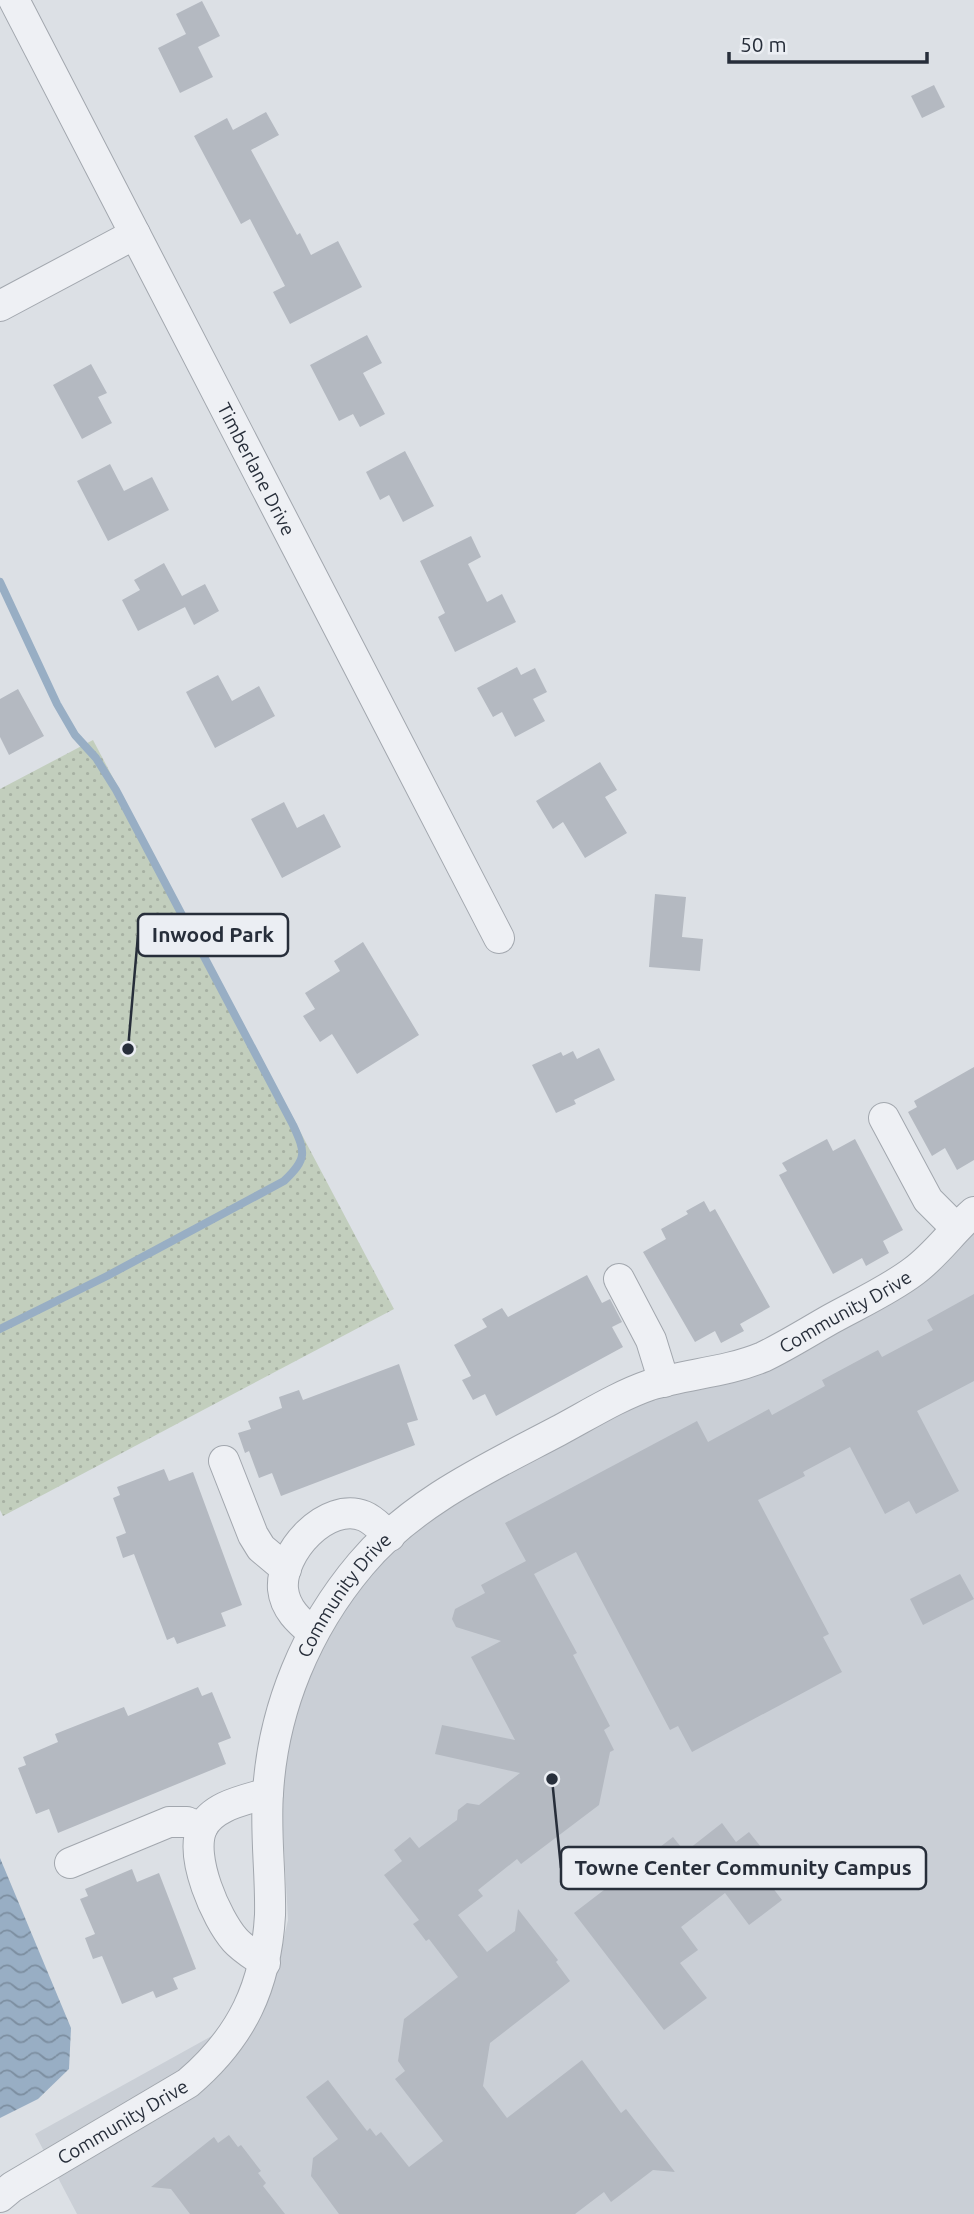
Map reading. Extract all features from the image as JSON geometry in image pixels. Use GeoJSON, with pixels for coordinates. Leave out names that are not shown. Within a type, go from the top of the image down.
{"type":"FeatureCollection","features":[{"type":"Feature","properties":{"kind":"street","name":"Timberlane Drive"},"geometry":{"type":"LineString","coordinates":[[14,0],[499,937]]}},
{"type":"Feature","properties":{"kind":"street"},"geometry":{"type":"LineString","coordinates":[[0,306],[135,234]]}},
{"type":"Feature","properties":{"kind":"street"},"geometry":{"type":"LineString","coordinates":[[884,1118],[928,1200],[965,1220]]}},
{"type":"Feature","properties":{"kind":"street","name":"Community Drive"},"geometry":{"type":"LineString","coordinates":[[0,2197],[12,2187],[188,2083],[210,2065],[249,2009],[265,1963],[270,1914],[268,1793],[276,1730],[296,1669],[313,1633],[362,1562],[408,1519],[460,1483],[622,1397],[664,1382],[762,1357],[915,1271],[965,1220]]}},
{"type":"Feature","properties":{"kind":"street"},"geometry":{"type":"LineString","coordinates":[[619,1279],[651,1340],[664,1382]]}},
{"type":"Feature","properties":{"kind":"street"},"geometry":{"type":"LineString","coordinates":[[225,1461],[253,1535],[261,1548],[286,1569]]}},
{"type":"Feature","properties":{"kind":"street"},"geometry":{"type":"LineString","coordinates":[[313,1633],[296,1618],[287,1604],[283,1589],[291,1555],[301,1540],[329,1519],[347,1514],[366,1517],[390,1536]]}},
{"type":"Feature","properties":{"kind":"street"},"geometry":{"type":"LineString","coordinates":[[265,1963],[237,1942],[225,1928],[200,1869],[199,1849],[202,1828],[214,1815],[227,1806],[268,1793]]}},
{"type":"Feature","properties":{"kind":"street"},"geometry":{"type":"LineString","coordinates":[[70,1863],[169,1822],[187,1822],[202,1828]]}},
{"type":"Feature","properties":{"kind":"shaded area"},"geometry":{"type":"Polygon","coordinates":[[[974,1230],[974,2214],[77,2214],[35,2134],[264,2007],[272,1987],[288,1920],[281,1794],[283,1761],[301,1679],[368,1572],[434,1513],[638,1403],[767,1367],[930,1278],[974,1230]]]}},
{"type":"Feature","properties":{"kind":"green space"},"geometry":{"type":"Polygon","coordinates":[[[93,740],[394,1309],[3,1516],[0,1510],[0,789],[93,740]]]}},
{"type":"Feature","properties":{"kind":"water"},"geometry":{"type":"Polygon","coordinates":[[[0,1858],[71,2028],[69,2069],[38,2099],[0,2118],[0,1858]]]}},
{"type":"Feature","properties":{"kind":"building"},"geometry":{"type":"Polygon","coordinates":[[[202,1],[220,36],[198,47],[213,77],[180,93],[158,48],[186,34],[176,14],[202,1]]]}},
{"type":"Feature","properties":{"kind":"building"},"geometry":{"type":"Polygon","coordinates":[[[934,85],[945,107],[922,118],[911,96],[934,85]]]}},
{"type":"Feature","properties":{"kind":"building"},"geometry":{"type":"Polygon","coordinates":[[[266,112],[279,135],[251,150],[297,235],[300,233],[311,255],[338,241],[362,287],[290,324],[273,292],[285,286],[250,219],[241,224],[194,136],[227,118],[233,130],[266,112]]]}},
{"type":"Feature","properties":{"kind":"building"},"geometry":{"type":"Polygon","coordinates":[[[367,335],[382,363],[363,373],[385,414],[360,427],[353,414],[339,421],[310,365],[367,335]]]}},
{"type":"Feature","properties":{"kind":"building"},"geometry":{"type":"Polygon","coordinates":[[[91,364],[107,393],[98,397],[112,423],[82,439],[53,385],[91,364]]]}},
{"type":"Feature","properties":{"kind":"building"},"geometry":{"type":"Polygon","coordinates":[[[405,451],[434,506],[403,522],[389,495],[380,500],[366,472],[405,451]]]}},
{"type":"Feature","properties":{"kind":"building"},"geometry":{"type":"Polygon","coordinates":[[[110,464],[124,491],[152,477],[169,510],[108,541],[77,481],[110,464]]]}},
{"type":"Feature","properties":{"kind":"building"},"geometry":{"type":"Polygon","coordinates":[[[471,536],[481,557],[468,564],[487,602],[502,594],[516,622],[455,652],[438,617],[445,613],[420,561],[471,536]]]}},
{"type":"Feature","properties":{"kind":"building"},"geometry":{"type":"Polygon","coordinates":[[[164,563],[182,596],[205,584],[219,611],[194,625],[185,607],[138,631],[122,600],[140,590],[134,580],[164,563]]]}},
{"type":"Feature","properties":{"kind":"building"},"geometry":{"type":"Polygon","coordinates":[[[517,667],[521,675],[535,668],[547,692],[533,699],[545,721],[515,737],[502,712],[493,717],[477,688],[517,667]]]}},
{"type":"Feature","properties":{"kind":"building"},"geometry":{"type":"Polygon","coordinates":[[[218,675],[232,701],[259,686],[275,716],[215,748],[186,692],[218,675]]]}},
{"type":"Feature","properties":{"kind":"building"},"geometry":{"type":"Polygon","coordinates":[[[18,689],[44,736],[9,755],[0,737],[0,699],[18,689]]]}},
{"type":"Feature","properties":{"kind":"building"},"geometry":{"type":"Polygon","coordinates":[[[600,762],[617,790],[605,797],[627,833],[585,858],[563,822],[553,829],[536,801],[600,762]]]}},
{"type":"Feature","properties":{"kind":"building"},"geometry":{"type":"Polygon","coordinates":[[[284,802],[297,828],[324,814],[341,847],[282,878],[251,819],[284,802]]]}},
{"type":"Feature","properties":{"kind":"building"},"geometry":{"type":"Polygon","coordinates":[[[655,894],[686,897],[682,937],[703,939],[700,971],[649,967],[655,894]]]}},
{"type":"Feature","properties":{"kind":"building"},"geometry":{"type":"Polygon","coordinates":[[[363,942],[419,1035],[357,1074],[332,1034],[320,1042],[303,1016],[315,1009],[305,993],[340,971],[334,961],[363,942]]]}},
{"type":"Feature","properties":{"kind":"building"},"geometry":{"type":"Polygon","coordinates":[[[599,1048],[615,1080],[574,1100],[576,1104],[556,1113],[532,1065],[561,1052],[563,1056],[573,1051],[577,1059],[599,1048]]]}},
{"type":"Feature","properties":{"kind":"building"},"geometry":{"type":"Polygon","coordinates":[[[974,1067],[974,1160],[957,1170],[945,1148],[932,1156],[908,1112],[917,1107],[914,1101],[974,1067]]]}},
{"type":"Feature","properties":{"kind":"building"},"geometry":{"type":"Polygon","coordinates":[[[827,1139],[833,1151],[855,1139],[903,1230],[883,1241],[889,1253],[866,1266],[862,1258],[833,1274],[779,1175],[787,1171],[782,1163],[827,1139]]]}},
{"type":"Feature","properties":{"kind":"building"},"geometry":{"type":"Polygon","coordinates":[[[704,1201],[710,1212],[715,1209],[770,1307],[740,1324],[744,1331],[721,1343],[715,1331],[695,1342],[643,1252],[666,1239],[661,1229],[688,1214],[686,1211],[704,1201]]]}},
{"type":"Feature","properties":{"kind":"building"},"geometry":{"type":"Polygon","coordinates":[[[587,1275],[602,1303],[610,1299],[622,1322],[612,1327],[623,1347],[496,1416],[485,1394],[473,1400],[462,1380],[471,1376],[454,1345],[487,1327],[482,1319],[502,1308],[508,1317],[587,1275]]]}},
{"type":"Feature","properties":{"kind":"building"},"geometry":{"type":"Polygon","coordinates":[[[974,1294],[974,1381],[917,1411],[959,1491],[916,1514],[909,1501],[885,1514],[850,1447],[803,1472],[805,1476],[758,1500],[829,1634],[823,1637],[842,1672],[692,1752],[678,1726],[670,1730],[576,1552],[534,1574],[577,1653],[573,1655],[610,1726],[604,1730],[614,1750],[610,1752],[599,1805],[521,1864],[517,1859],[478,1890],[483,1896],[458,1915],[487,1952],[515,1931],[518,1909],[558,1960],[556,1962],[570,1981],[490,2043],[483,2086],[507,2118],[582,2060],[621,2113],[626,2109],[675,2172],[653,2170],[611,2202],[604,2192],[575,2214],[339,2214],[311,2176],[313,2158],[338,2139],[306,2097],[328,2080],[367,2131],[370,2128],[376,2136],[381,2132],[409,2167],[443,2141],[395,2079],[405,2071],[398,2061],[404,2019],[458,1977],[429,1939],[426,1941],[413,1924],[419,1920],[384,1875],[402,1861],[394,1850],[410,1837],[419,1848],[457,1820],[458,1810],[467,1803],[479,1805],[520,1773],[435,1754],[442,1725],[515,1740],[471,1657],[501,1641],[456,1627],[452,1619],[455,1609],[485,1593],[481,1585],[526,1561],[505,1523],[697,1421],[708,1442],[769,1409],[772,1415],[825,1386],[822,1380],[878,1350],[882,1357],[933,1330],[927,1320],[974,1294]]]}},
{"type":"Feature","properties":{"kind":"building"},"geometry":{"type":"Polygon","coordinates":[[[399,1364],[418,1420],[407,1423],[415,1445],[281,1496],[272,1473],[259,1478],[249,1451],[245,1453],[238,1433],[251,1429],[248,1421],[282,1408],[279,1397],[299,1390],[303,1400],[399,1364]]]}},
{"type":"Feature","properties":{"kind":"building"},"geometry":{"type":"Polygon","coordinates":[[[164,1469],[169,1481],[193,1472],[242,1605],[221,1613],[226,1626],[177,1644],[174,1637],[167,1640],[134,1554],[123,1558],[116,1537],[126,1533],[113,1498],[120,1495],[117,1487],[164,1469]]]}},
{"type":"Feature","properties":{"kind":"building"},"geometry":{"type":"Polygon","coordinates":[[[960,1574],[974,1599],[923,1625],[910,1599],[960,1574]]]}},
{"type":"Feature","properties":{"kind":"building"},"geometry":{"type":"Polygon","coordinates":[[[198,1687],[202,1696],[212,1692],[231,1738],[218,1743],[226,1764],[58,1833],[49,1809],[36,1814],[18,1768],[26,1765],[23,1757],[58,1742],[55,1734],[124,1707],[128,1716],[198,1687]]]}},
{"type":"Feature","properties":{"kind":"building"},"geometry":{"type":"Polygon","coordinates":[[[722,1823],[736,1842],[749,1832],[765,1852],[753,1862],[782,1900],[749,1925],[725,1893],[681,1927],[698,1950],[680,1963],[707,1998],[664,2030],[574,1913],[673,1837],[685,1852],[722,1823]]]}},
{"type":"Feature","properties":{"kind":"building"},"geometry":{"type":"Polygon","coordinates":[[[132,1869],[137,1882],[159,1873],[196,1969],[173,1978],[178,1989],[156,1998],[153,1991],[122,2004],[102,1956],[93,1959],[85,1938],[95,1934],[80,1899],[88,1896],[85,1889],[132,1869]]]}},
{"type":"Feature","properties":{"kind":"building"},"geometry":{"type":"Polygon","coordinates":[[[229,2135],[238,2147],[241,2145],[261,2171],[258,2173],[266,2183],[263,2186],[285,2214],[190,2214],[171,2189],[151,2187],[214,2137],[218,2143],[229,2135]]]}},
{"type":"Feature","properties":{"kind":"waterway"},"geometry":{"type":"LineString","coordinates":[[0,582],[57,704],[75,735],[96,758],[116,790],[293,1125],[302,1149],[297,1167],[284,1181],[107,1276],[0,1329]]}},
{"type":"Feature","properties":{"kind":"place","name":"Inwood Park"},"geometry":{"type":"Point","coordinates":[128,1049]}},
{"type":"Feature","properties":{"kind":"place","name":"Towne Center Community Campus"},"geometry":{"type":"Point","coordinates":[552,1779]}}]}
